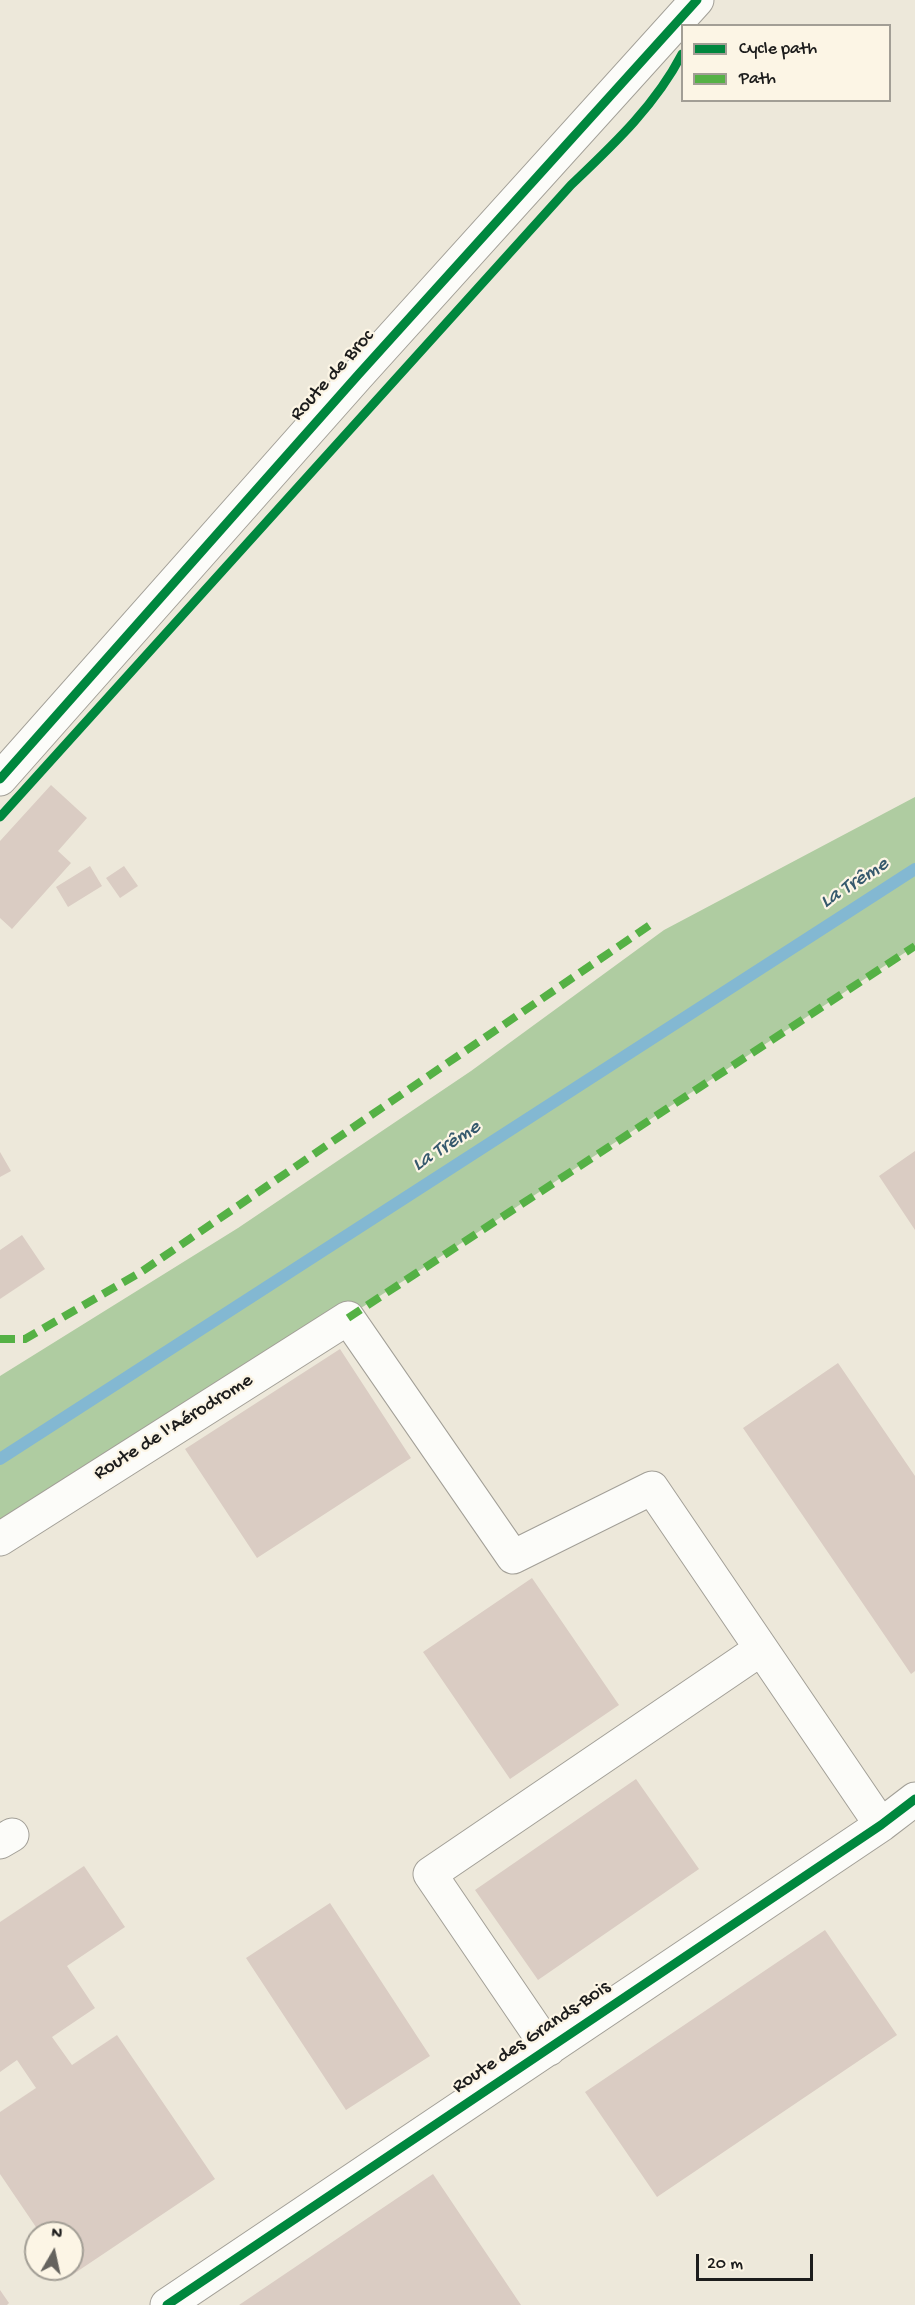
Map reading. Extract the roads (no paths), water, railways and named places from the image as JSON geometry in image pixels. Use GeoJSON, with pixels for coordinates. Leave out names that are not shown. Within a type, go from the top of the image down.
{"type":"FeatureCollection","features":[{"type":"Feature","properties":{"kind":"street","name":"Route de Broc"},"geometry":{"type":"LineString","coordinates":[[0,779],[350,384],[697,0]]}},
{"type":"Feature","properties":{"kind":"street","name":"Route de l'Aérodrome"},"geometry":{"type":"LineString","coordinates":[[0,1539],[348,1318],[513,1557],[652,1488],[761,1649]]}},
{"type":"Feature","properties":{"kind":"street"},"geometry":{"type":"LineString","coordinates":[[549,2049],[430,1874],[761,1649],[881,1826]]}},
{"type":"Feature","properties":{"kind":"street","name":"Route des Grands-Bois"},"geometry":{"type":"LineString","coordinates":[[167,2305],[881,1826],[915,1799]]}},
{"type":"Feature","properties":{"kind":"waterway","name":"La Trême"},"geometry":{"type":"LineString","coordinates":[[0,1459],[915,869]]}}]}
